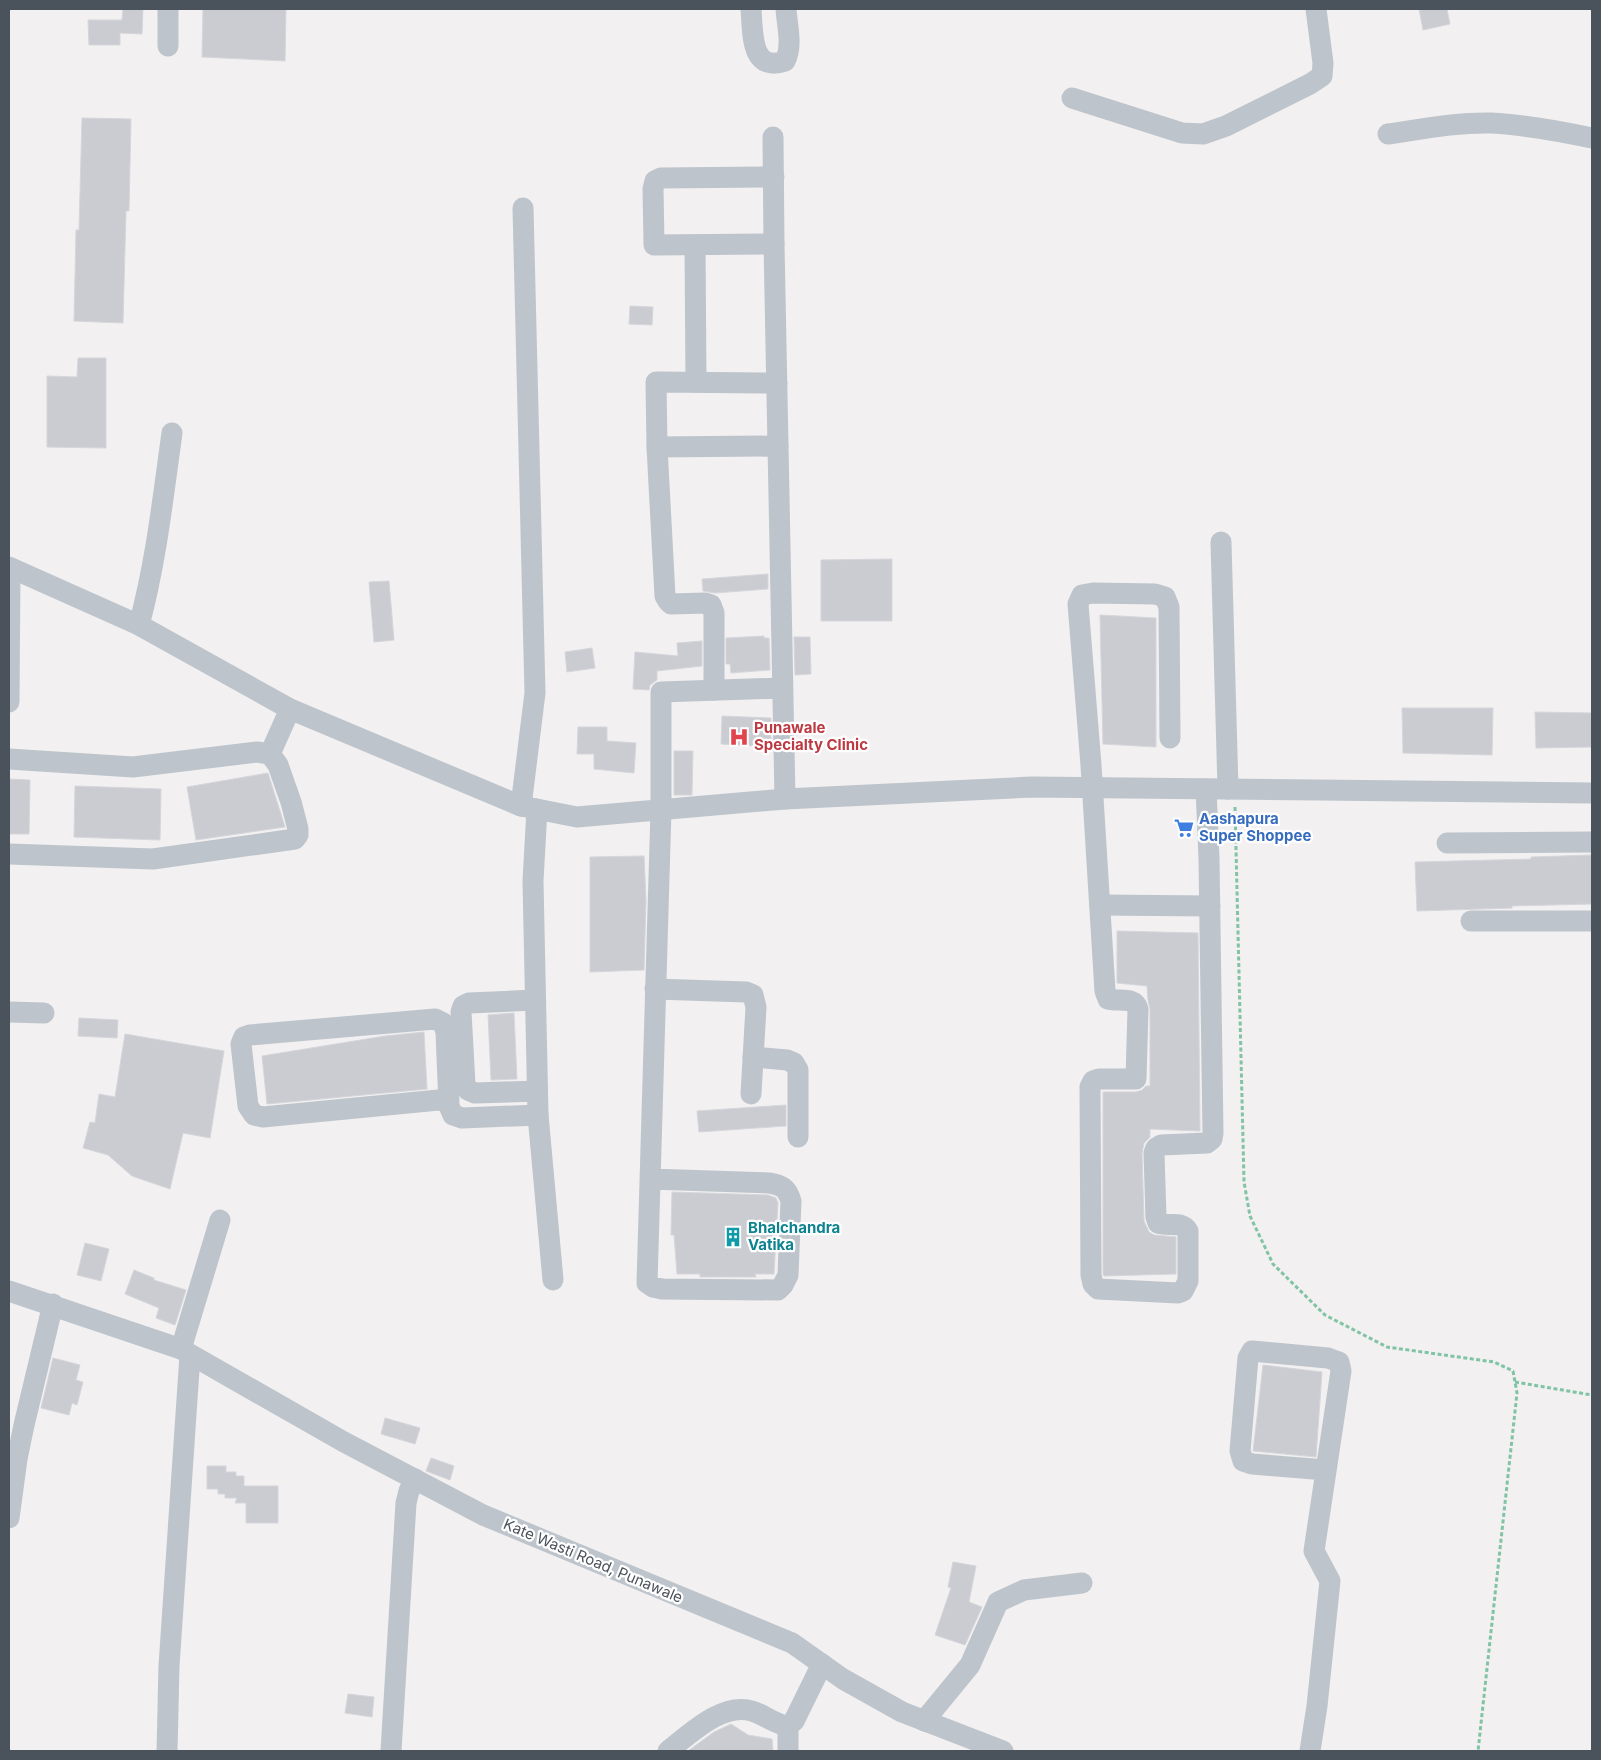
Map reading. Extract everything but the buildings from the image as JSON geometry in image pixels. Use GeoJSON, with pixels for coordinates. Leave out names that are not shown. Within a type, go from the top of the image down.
{"type":"FeatureCollection","features":[{"type":"Feature","properties":{"kind":"street"},"geometry":{"type":"LineString","coordinates":[[168,9],[168,46]]}},
{"type":"Feature","properties":{"kind":"street"},"geometry":{"type":"LineString","coordinates":[[751,9],[756,53],[772,64],[786,61],[788,56],[786,9]]}},
{"type":"Feature","properties":{"kind":"street"},"geometry":{"type":"LineString","coordinates":[[1072,98],[1182,133],[1203,134],[1226,126],[1322,76],[1323,63],[1316,9]]}},
{"type":"Feature","properties":{"kind":"street"},"geometry":{"type":"LineString","coordinates":[[1388,134],[1446,126],[1491,123],[1531,127],[1592,138]]}},
{"type":"Feature","properties":{"kind":"street"},"geometry":{"type":"LineString","coordinates":[[773,137],[784,799]]}},
{"type":"Feature","properties":{"kind":"street"},"geometry":{"type":"LineString","coordinates":[[774,177],[660,178],[655,181],[653,189],[654,245],[774,244]]}},
{"type":"Feature","properties":{"kind":"street"},"geometry":{"type":"LineString","coordinates":[[523,208],[535,693],[529,808],[533,881],[538,1115],[553,1280]]}},
{"type":"Feature","properties":{"kind":"street"},"geometry":{"type":"LineString","coordinates":[[695,245],[696,382]]}},
{"type":"Feature","properties":{"kind":"street"},"geometry":{"type":"LineString","coordinates":[[714,690],[714,613],[711,606],[704,603],[671,604],[666,596],[657,447],[656,382],[777,383]]}},
{"type":"Feature","properties":{"kind":"street"},"geometry":{"type":"LineString","coordinates":[[138,625],[148,591],[153,564],[172,433]]}},
{"type":"Feature","properties":{"kind":"street"},"geometry":{"type":"LineString","coordinates":[[657,447],[778,446]]}},
{"type":"Feature","properties":{"kind":"street"},"geometry":{"type":"LineString","coordinates":[[1221,542],[1231,789]]}},
{"type":"Feature","properties":{"kind":"street"},"geometry":{"type":"LineString","coordinates":[[9,702],[10,568],[138,625],[290,708],[529,808],[578,818],[784,799],[1032,787],[1592,793]]}},
{"type":"Feature","properties":{"kind":"street"},"geometry":{"type":"LineString","coordinates":[[1170,738],[1169,607],[1165,597],[1155,594],[1093,593],[1082,595],[1078,604],[1093,788],[1106,995],[1108,999],[1133,1001],[1137,1004],[1138,1009],[1136,1079],[1099,1078],[1093,1081],[1090,1087],[1091,1275],[1093,1284],[1098,1289],[1178,1292],[1183,1291],[1188,1281],[1188,1231],[1181,1224],[1162,1225],[1158,1223],[1156,1217],[1154,1153],[1156,1148],[1161,1145],[1207,1143],[1212,1139],[1213,1132],[1210,906],[1206,789]]}},
{"type":"Feature","properties":{"kind":"street"},"geometry":{"type":"LineString","coordinates":[[650,1179],[781,1185],[788,1191],[791,1201],[788,1275],[784,1285],[778,1290],[662,1289],[653,1288],[647,1282],[650,1179],[656,990],[661,810],[661,692],[782,688]]}},
{"type":"Feature","properties":{"kind":"street"},"geometry":{"type":"LineString","coordinates":[[270,754],[290,708]]}},
{"type":"Feature","properties":{"kind":"street"},"geometry":{"type":"LineString","coordinates":[[9,759],[133,767],[258,752],[270,754],[278,765],[298,829],[298,835],[295,839],[153,859],[9,854]]}},
{"type":"Feature","properties":{"kind":"street"},"geometry":{"type":"LineString","coordinates":[[1447,843],[1592,842]]}},
{"type":"Feature","properties":{"kind":"street"},"geometry":{"type":"LineString","coordinates":[[1100,905],[1210,906]]}},
{"type":"Feature","properties":{"kind":"street"},"geometry":{"type":"LineString","coordinates":[[1471,921],[1592,921]]}},
{"type":"Feature","properties":{"kind":"street"},"geometry":{"type":"LineString","coordinates":[[656,990],[746,992],[753,995],[756,1007],[751,1094]]}},
{"type":"Feature","properties":{"kind":"street"},"geometry":{"type":"LineString","coordinates":[[535,1000],[469,1002],[463,1006],[461,1012],[468,1090],[475,1093],[537,1091]]}},
{"type":"Feature","properties":{"kind":"street"},"geometry":{"type":"LineString","coordinates":[[9,1012],[44,1013]]}},
{"type":"Feature","properties":{"kind":"street"},"geometry":{"type":"LineString","coordinates":[[449,1099],[263,1117],[254,1115],[248,1106],[240,1044],[244,1037],[250,1034],[435,1019],[443,1023],[446,1032],[449,1099],[449,1106],[453,1115],[462,1118],[538,1115]]}},
{"type":"Feature","properties":{"kind":"street"},"geometry":{"type":"LineString","coordinates":[[753,1057],[787,1060],[794,1063],[798,1070],[798,1137]]}},
{"type":"Feature","properties":{"kind":"street"},"geometry":{"type":"LineString","coordinates":[[167,1751],[169,1666],[185,1352],[220,1220]]}},
{"type":"Feature","properties":{"kind":"street","name":"Kate Wasti Road, Punawale"},"geometry":{"type":"LineString","coordinates":[[9,1291],[53,1304],[185,1352],[344,1442],[483,1515],[792,1644],[843,1679],[902,1712],[1002,1751]]}},
{"type":"Feature","properties":{"kind":"street"},"geometry":{"type":"LineString","coordinates":[[9,1518],[17,1459],[53,1304]]}},
{"type":"Feature","properties":{"kind":"street"},"geometry":{"type":"LineString","coordinates":[[1310,1751],[1317,1706],[1330,1581],[1314,1551],[1341,1371],[1339,1362],[1328,1358],[1252,1351],[1248,1358],[1240,1451],[1243,1461],[1252,1464],[1326,1470]]}},
{"type":"Feature","properties":{"kind":"street"},"geometry":{"type":"LineString","coordinates":[[390,1751],[406,1503],[409,1491],[415,1480]]}},
{"type":"Feature","properties":{"kind":"street"},"geometry":{"type":"LineString","coordinates":[[924,1721],[970,1665],[998,1602],[1024,1590],[1082,1584]]}},
{"type":"Feature","properties":{"kind":"street"},"geometry":{"type":"LineString","coordinates":[[668,1751],[713,1717],[741,1709],[754,1712],[779,1725],[788,1726],[794,1721],[822,1664]]}},
{"type":"Feature","properties":{"kind":"street"},"geometry":{"type":"LineString","coordinates":[[788,1726],[788,1751]]}},
{"type":"Feature","properties":{"kind":"path"},"geometry":{"type":"LineString","coordinates":[[1231,789],[1244,1182],[1250,1216],[1273,1264],[1325,1315],[1387,1347],[1494,1362],[1513,1371],[1517,1393],[1478,1751]]}},
{"type":"Feature","properties":{"kind":"path"},"geometry":{"type":"LineString","coordinates":[[1515,1382],[1592,1395]]}},
{"type":"Feature","properties":{"kind":"place","name":"Punawale Specialty Clinic"},"geometry":{"type":"Point","coordinates":[739,737]}},
{"type":"Feature","properties":{"kind":"place","name":"Aashapura Super Shoppee"},"geometry":{"type":"Point","coordinates":[1184,828]}},
{"type":"Feature","properties":{"kind":"place","name":"Bhalchandra Vatika"},"geometry":{"type":"Point","coordinates":[733,1237]}}]}
